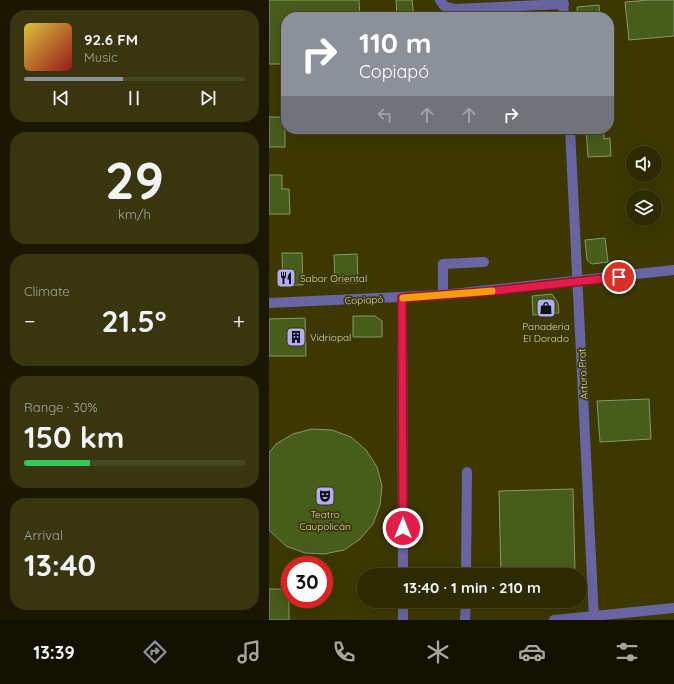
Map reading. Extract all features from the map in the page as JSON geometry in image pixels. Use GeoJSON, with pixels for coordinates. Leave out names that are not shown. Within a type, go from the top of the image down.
{"type":"FeatureCollection","features":[{"type":"Feature","properties":{"kind":"street"},"geometry":{"type":"LineString","coordinates":[[440,0],[444,6],[454,9],[563,2],[564,12]]}},
{"type":"Feature","properties":{"kind":"street","name":"Arturo Prat"},"geometry":{"type":"LineString","coordinates":[[570,134],[594,618]]}},
{"type":"Feature","properties":{"kind":"street"},"geometry":{"type":"LineString","coordinates":[[443,295],[443,264],[484,262]]}},
{"type":"Feature","properties":{"kind":"street","name":"Copiapó"},"geometry":{"type":"LineString","coordinates":[[269,303],[443,295],[578,282],[674,270]]}},
{"type":"Feature","properties":{"kind":"street"},"geometry":{"type":"LineString","coordinates":[[402,298],[403,568]]}},
{"type":"Feature","properties":{"kind":"street"},"geometry":{"type":"LineString","coordinates":[[466,568],[467,472]]}},
{"type":"Feature","properties":{"kind":"street"},"geometry":{"type":"LineString","coordinates":[[403,608],[403,620]]}},
{"type":"Feature","properties":{"kind":"street"},"geometry":{"type":"LineString","coordinates":[[465,620],[466,608]]}},
{"type":"Feature","properties":{"kind":"street"},"geometry":{"type":"LineString","coordinates":[[555,620],[594,618],[674,608]]}},
{"type":"Feature","properties":{"kind":"building"},"geometry":{"type":"Polygon","coordinates":[[[269,0],[359,0],[360,12],[281,12],[281,64],[269,64],[269,0]]]}},
{"type":"Feature","properties":{"kind":"building"},"geometry":{"type":"Polygon","coordinates":[[[396,0],[412,0],[413,12],[397,12],[396,0]]]}},
{"type":"Feature","properties":{"kind":"building"},"geometry":{"type":"Polygon","coordinates":[[[674,0],[674,36],[629,40],[625,2],[674,0]]]}},
{"type":"Feature","properties":{"kind":"building"},"geometry":{"type":"Polygon","coordinates":[[[599,5],[600,12],[578,12],[577,7],[599,5]]]}},
{"type":"Feature","properties":{"kind":"building"},"geometry":{"type":"Polygon","coordinates":[[[269,117],[281,117],[281,134],[285,134],[285,147],[269,147],[269,117]]]}},
{"type":"Feature","properties":{"kind":"building"},"geometry":{"type":"Polygon","coordinates":[[[586,134],[604,134],[604,139],[610,138],[611,156],[588,157],[586,134]]]}},
{"type":"Feature","properties":{"kind":"building"},"geometry":{"type":"Polygon","coordinates":[[[269,175],[282,175],[282,189],[289,189],[290,214],[269,214],[269,175]]]}},
{"type":"Feature","properties":{"kind":"building"},"geometry":{"type":"Polygon","coordinates":[[[605,238],[608,262],[592,264],[587,260],[585,240],[605,238]]]}},
{"type":"Feature","properties":{"kind":"building"},"geometry":{"type":"Polygon","coordinates":[[[282,253],[302,253],[303,285],[289,285],[283,281],[282,253]]]}},
{"type":"Feature","properties":{"kind":"building"},"geometry":{"type":"Polygon","coordinates":[[[357,254],[358,283],[335,283],[334,255],[357,254]]]}},
{"type":"Feature","properties":{"kind":"building","name":"Panaderia El Dorado"},"geometry":{"type":"Polygon","coordinates":[[[552,294],[558,303],[559,313],[533,315],[532,296],[552,294]]]}},
{"type":"Feature","properties":{"kind":"building"},"geometry":{"type":"Polygon","coordinates":[[[353,316],[375,316],[382,321],[382,337],[353,337],[353,316]]]}},
{"type":"Feature","properties":{"kind":"building"},"geometry":{"type":"Polygon","coordinates":[[[305,318],[306,356],[269,356],[269,319],[305,318]]]}},
{"type":"Feature","properties":{"kind":"building"},"geometry":{"type":"Polygon","coordinates":[[[649,399],[651,439],[600,442],[597,401],[649,399]]]}},
{"type":"Feature","properties":{"kind":"building","name":"Teatro Caupolicán"},"geometry":{"type":"Polygon","coordinates":[[[312,429],[332,430],[351,437],[366,450],[377,467],[382,486],[380,505],[373,524],[360,539],[344,550],[324,554],[305,553],[286,546],[269,530],[269,453],[276,444],[293,434],[312,429]]]}},
{"type":"Feature","properties":{"kind":"building"},"geometry":{"type":"Polygon","coordinates":[[[573,489],[575,568],[501,568],[499,491],[573,489]]]}},
{"type":"Feature","properties":{"kind":"building"},"geometry":{"type":"Polygon","coordinates":[[[269,589],[281,589],[281,608],[289,608],[289,620],[269,620],[269,589]]]}},
{"type":"Feature","properties":{"kind":"slow traffic"},"geometry":{"type":"LineString","coordinates":[[403,298],[492,291]]}},
{"type":"Feature","properties":{"kind":"place","name":"Sabor Oriental"},"geometry":{"type":"Point","coordinates":[286,278]}},
{"type":"Feature","properties":{"kind":"place","name":"Panaderia El Dorado"},"geometry":{"type":"Point","coordinates":[546,308]}},
{"type":"Feature","properties":{"kind":"place","name":"Vidriopal"},"geometry":{"type":"Point","coordinates":[296,337]}},
{"type":"Feature","properties":{"kind":"place","name":"Teatro Caupolicán"},"geometry":{"type":"Point","coordinates":[325,496]}},
{"type":"Feature","properties":{"kind":"route"},"geometry":{"type":"LineString","coordinates":[[403,528],[402,298],[484,292],[619,277]]}}]}
